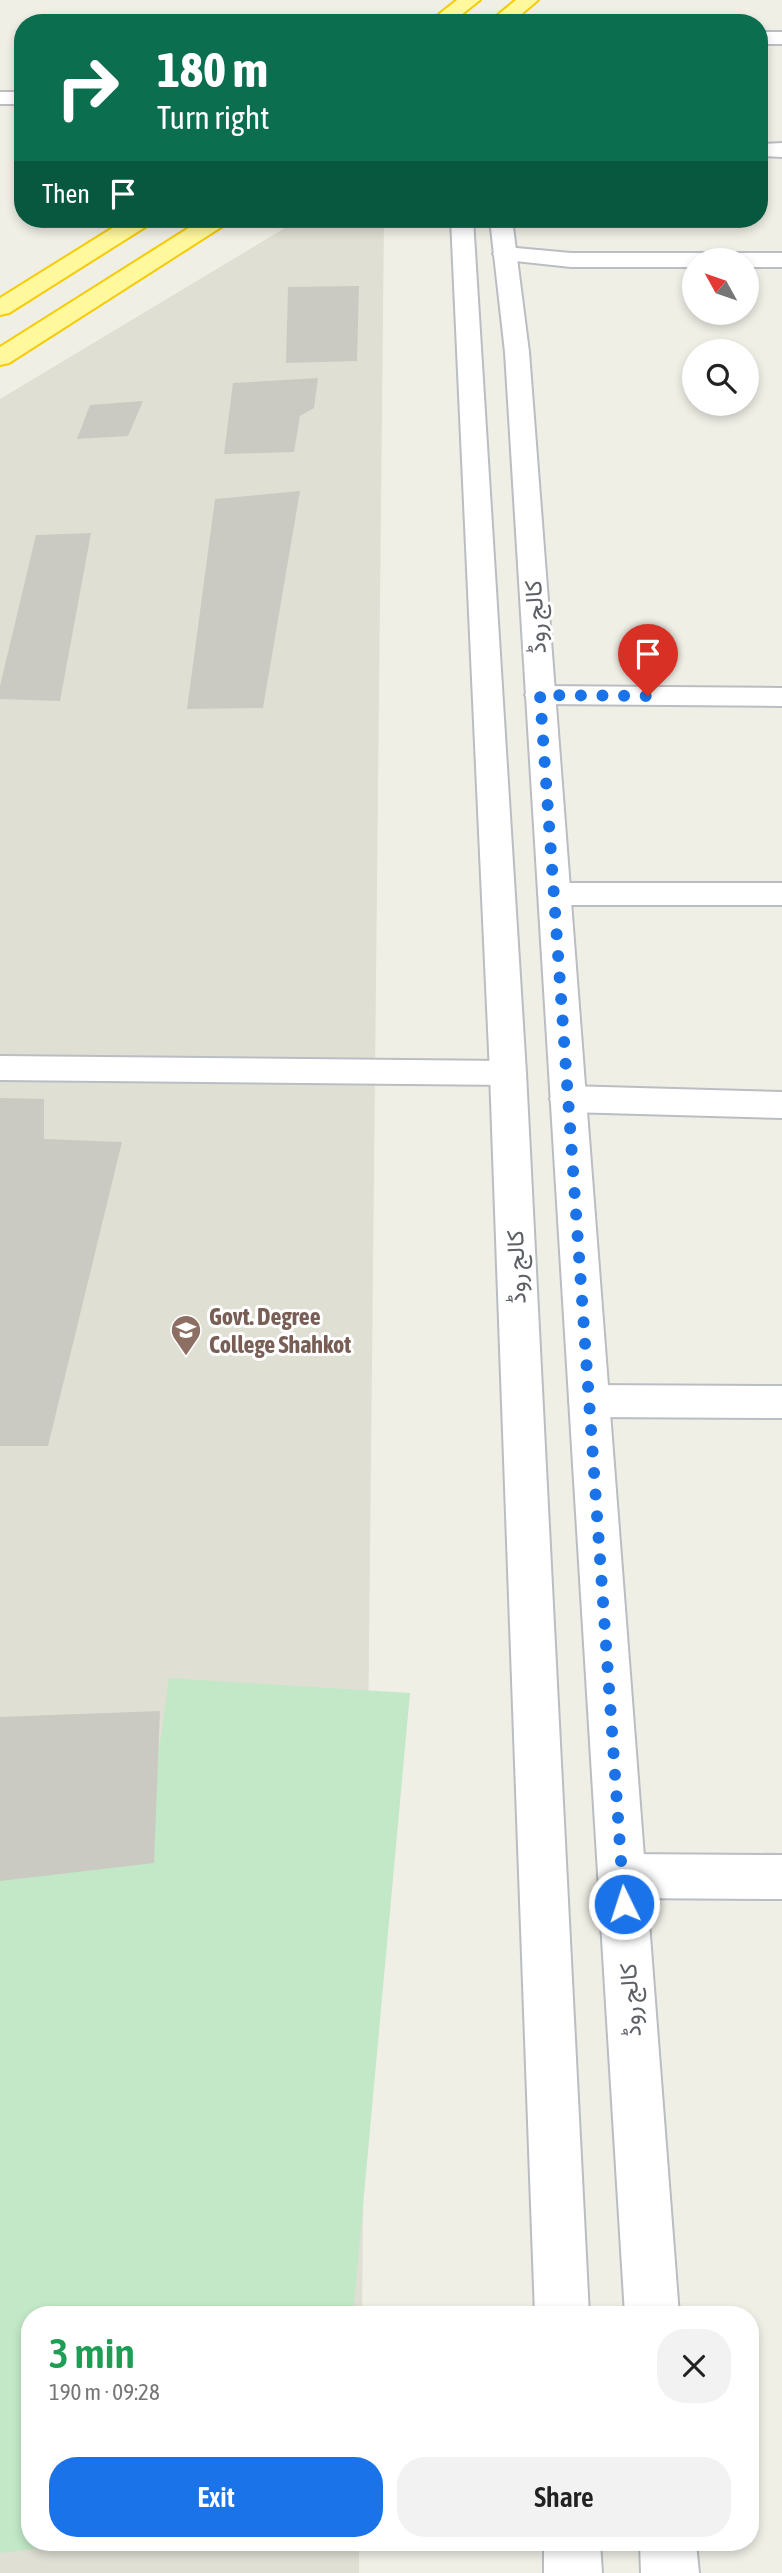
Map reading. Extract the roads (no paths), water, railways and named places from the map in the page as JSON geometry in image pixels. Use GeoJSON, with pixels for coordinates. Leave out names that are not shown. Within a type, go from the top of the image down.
{"type":"FeatureCollection","features":[{"type":"Feature","properties":{"kind":"highway"},"geometry":{"type":"LineString","coordinates":[[451,14],[470,0]]}},
{"type":"Feature","properties":{"kind":"highway"},"geometry":{"type":"LineString","coordinates":[[510,14],[528,0]]}},
{"type":"Feature","properties":{"kind":"highway"},"geometry":{"type":"LineString","coordinates":[[0,308],[128,228]]}},
{"type":"Feature","properties":{"kind":"highway"},"geometry":{"type":"LineString","coordinates":[[0,358],[204,228]]}},
{"type":"Feature","properties":{"kind":"street","name":"کالج روڈ"},"geometry":{"type":"LineString","coordinates":[[462,228],[508,1073],[562,2306]]}},
{"type":"Feature","properties":{"kind":"street","name":"کالج روڈ"},"geometry":{"type":"LineString","coordinates":[[503,236],[517,352],[651,2306]]}},
{"type":"Feature","properties":{"kind":"street"},"geometry":{"type":"LineString","coordinates":[[503,236],[571,260],[782,260]]}},
{"type":"Feature","properties":{"kind":"street"},"geometry":{"type":"LineString","coordinates":[[540,695],[782,697]]}},
{"type":"Feature","properties":{"kind":"street"},"geometry":{"type":"LineString","coordinates":[[554,894],[782,894]]}},
{"type":"Feature","properties":{"kind":"street"},"geometry":{"type":"LineString","coordinates":[[0,1068],[508,1073]]}},
{"type":"Feature","properties":{"kind":"street"},"geometry":{"type":"LineString","coordinates":[[568,1098],[782,1105]]}},
{"type":"Feature","properties":{"kind":"street"},"geometry":{"type":"LineString","coordinates":[[589,1401],[782,1402]]}},
{"type":"Feature","properties":{"kind":"street"},"geometry":{"type":"LineString","coordinates":[[622,1876],[782,1877]]}},
{"type":"Feature","properties":{"kind":"street"},"geometry":{"type":"LineString","coordinates":[[572,2551],[573,2573]]}},
{"type":"Feature","properties":{"kind":"street"},"geometry":{"type":"LineString","coordinates":[[669,2551],[670,2573]]}},
{"type":"Feature","properties":{"kind":"place","name":"Govt. Degree College Shahkot"},"geometry":{"type":"Point","coordinates":[186,1357]}}]}
